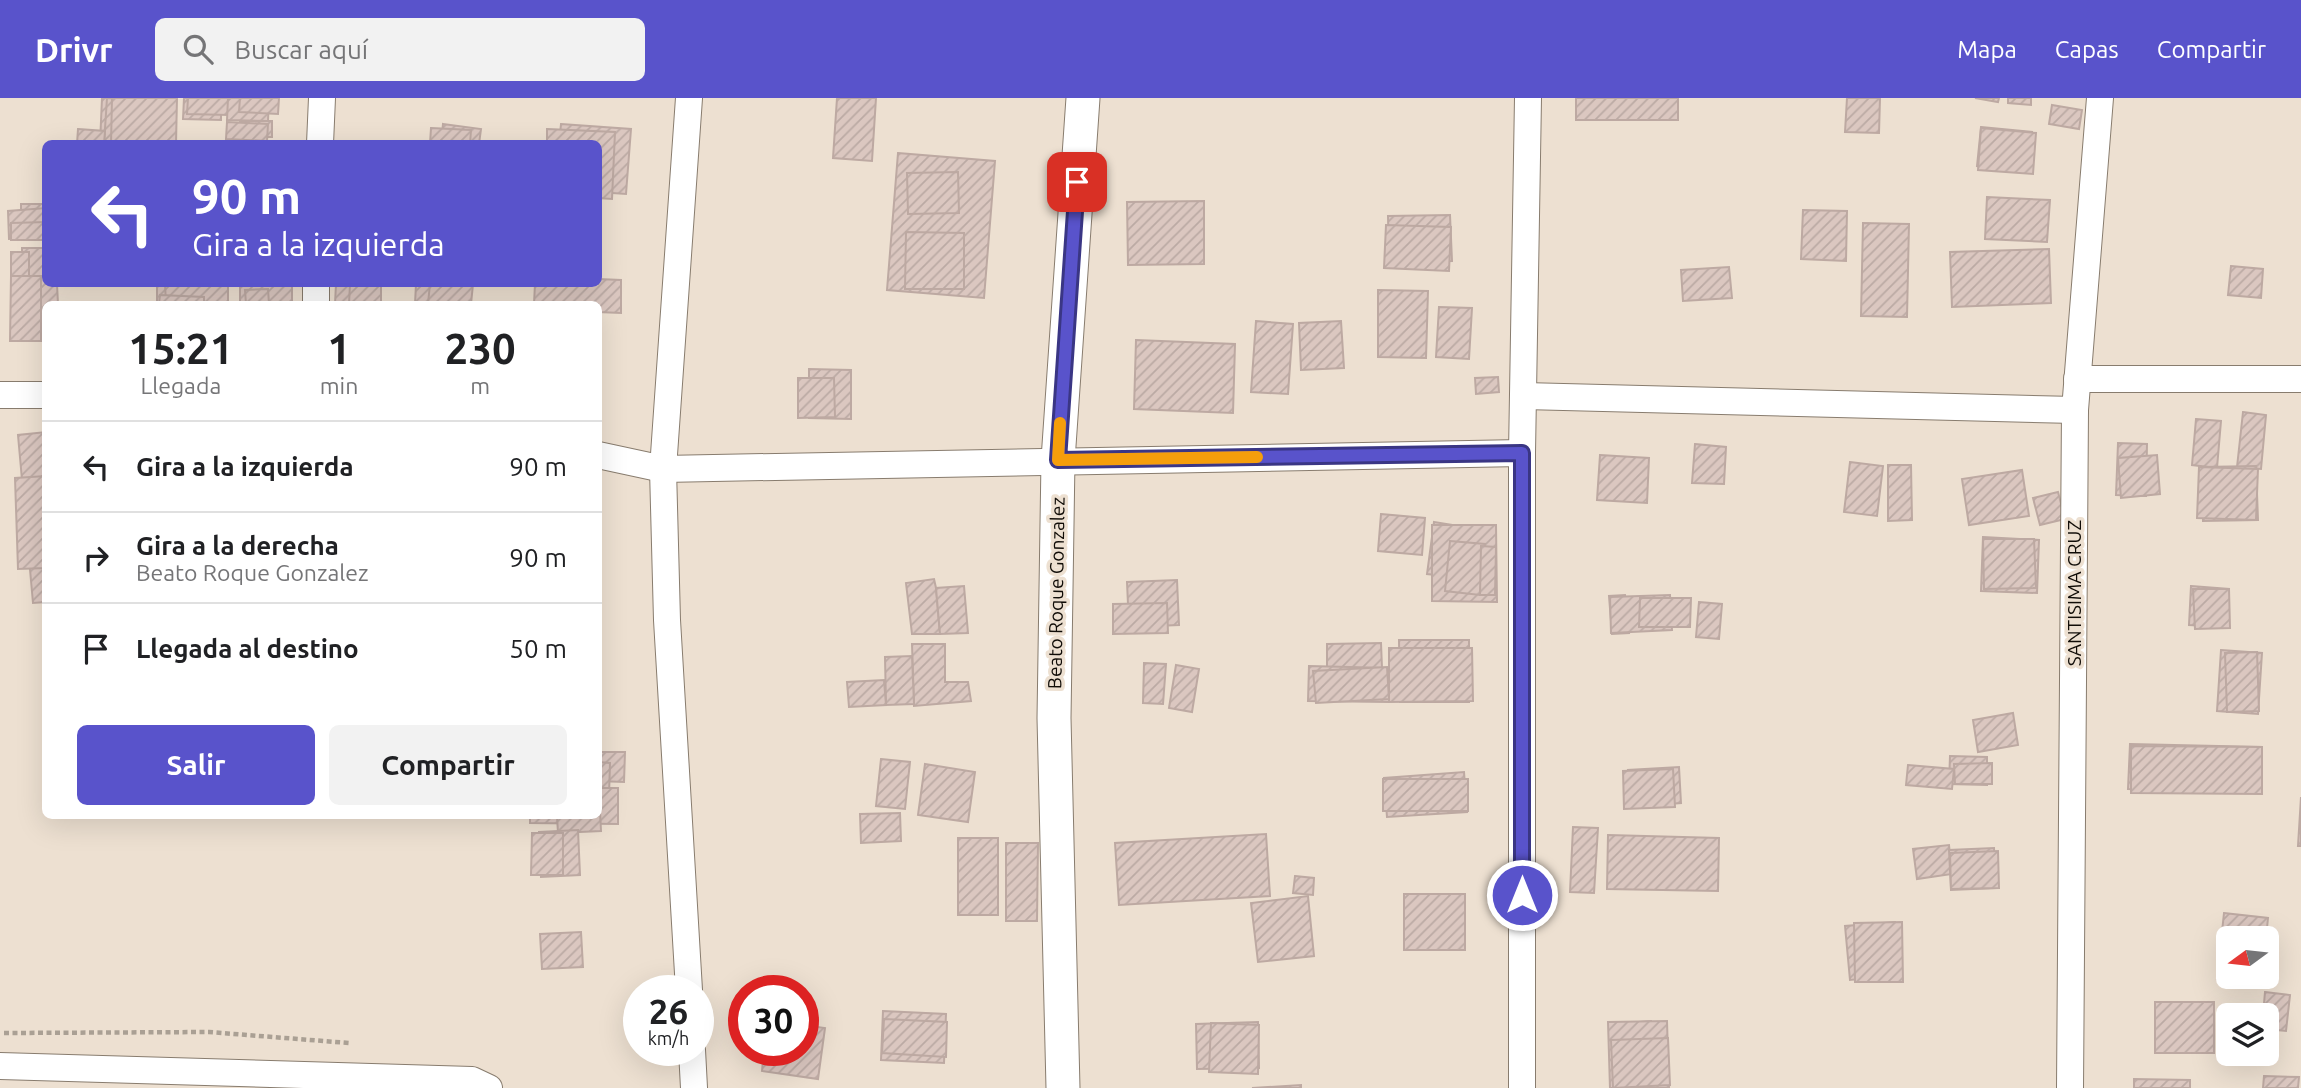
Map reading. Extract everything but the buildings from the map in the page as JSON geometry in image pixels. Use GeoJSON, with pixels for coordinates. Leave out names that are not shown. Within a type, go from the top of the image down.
{"type":"FeatureCollection","features":[{"type":"Feature","properties":{"kind":"street"},"geometry":{"type":"LineString","coordinates":[[320,140],[322,98]]}},
{"type":"Feature","properties":{"kind":"street"},"geometry":{"type":"LineString","coordinates":[[688,98],[663,468],[667,620],[688,975]]}},
{"type":"Feature","properties":{"kind":"street","name":"Beato Roque Gonzalez"},"geometry":{"type":"LineString","coordinates":[[1063,1088],[1054,718],[1058,460],[1083,98]]}},
{"type":"Feature","properties":{"kind":"street"},"geometry":{"type":"LineString","coordinates":[[1522,1088],[1522,453],[1528,98]]}},
{"type":"Feature","properties":{"kind":"street","name":"SANTISIMA CRUZ"},"geometry":{"type":"LineString","coordinates":[[2070,1088],[2075,411],[2100,98]]}},
{"type":"Feature","properties":{"kind":"street"},"geometry":{"type":"LineString","coordinates":[[2077,379],[2301,379]]}},
{"type":"Feature","properties":{"kind":"street"},"geometry":{"type":"LineString","coordinates":[[0,395],[42,395]]}},
{"type":"Feature","properties":{"kind":"street"},"geometry":{"type":"LineString","coordinates":[[1524,396],[2075,411]]}},
{"type":"Feature","properties":{"kind":"street"},"geometry":{"type":"LineString","coordinates":[[602,456],[663,468],[1522,453]]}},
{"type":"Feature","properties":{"kind":"street"},"geometry":{"type":"LineString","coordinates":[[0,1066],[472,1080],[489,1088]]}},
{"type":"Feature","properties":{"kind":"street"},"geometry":{"type":"LineString","coordinates":[[693,1066],[694,1088]]}},
{"type":"Feature","properties":{"kind":"slow traffic"},"geometry":{"type":"LineString","coordinates":[[1060,423],[1058,460],[1257,457]]}},
{"type":"Feature","properties":{"kind":"route"},"geometry":{"type":"LineString","coordinates":[[1077,182],[1058,460],[1522,453],[1522,895]]}}]}
